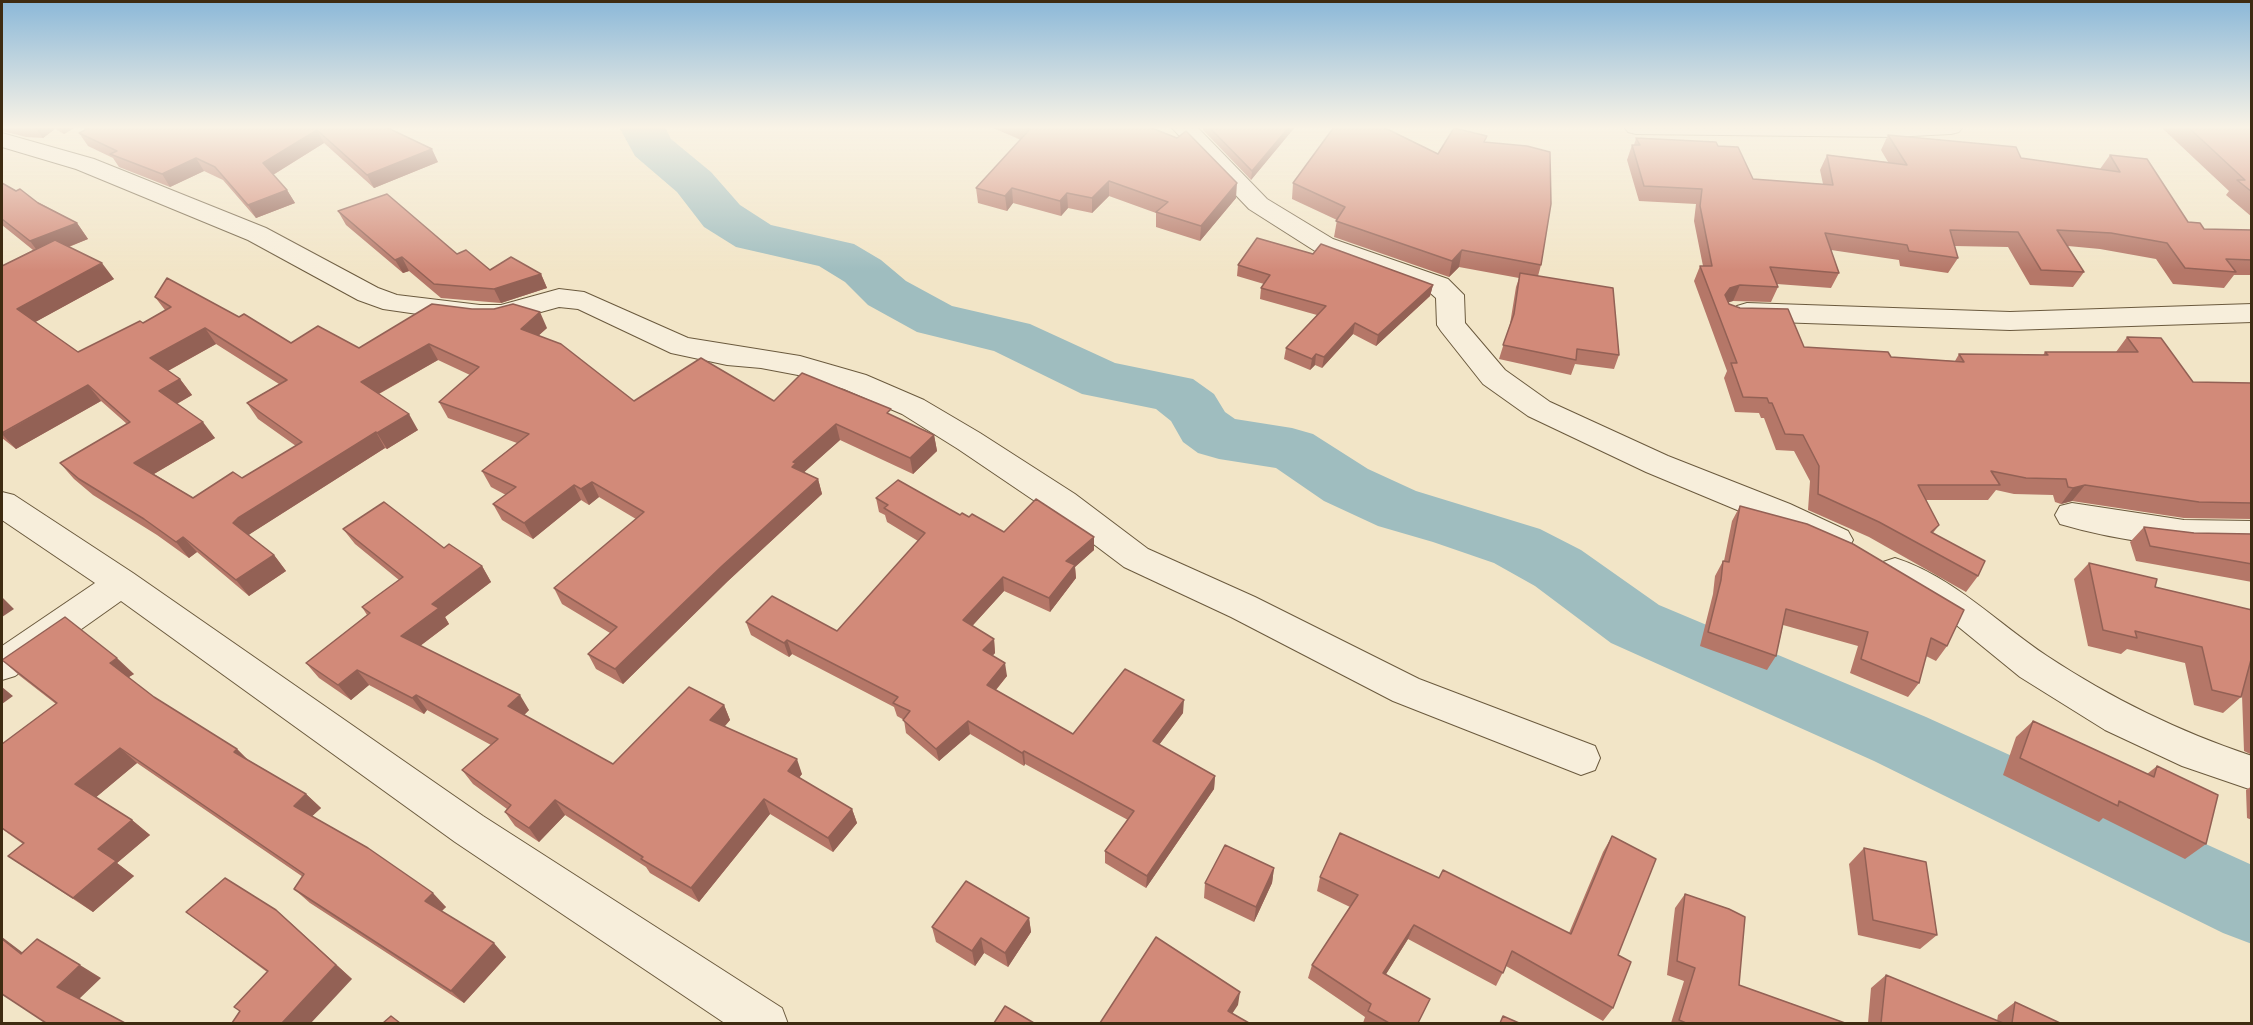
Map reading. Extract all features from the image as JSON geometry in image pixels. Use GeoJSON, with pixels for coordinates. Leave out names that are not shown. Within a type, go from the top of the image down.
{"type":"FeatureCollection","features":[{"type":"Feature","properties":{"kind":"street"},"geometry":{"type":"LineString","coordinates":[[112,175],[257,234],[368,294],[393,303],[480,314],[501,314],[559,298],[572,298],[585,301],[681,346],[761,358],[855,382],[913,407],[969,441],[1063,503],[1136,558],[1243,608],[1406,690],[1581,758]]}},
{"type":"Feature","properties":{"kind":"street"},"geometry":{"type":"LineString","coordinates":[[1230,175],[1258,204],[1324,245],[1438,285],[1450,295],[1451,325],[1494,377],[1539,409],[1657,464],[1778,513],[1856,549],[1956,604],[2032,666],[2118,718],[2196,754],[2252,773]]}},
{"type":"Feature","properties":{"kind":"street"},"geometry":{"type":"LineString","coordinates":[[1734,312],[2010,321],[2252,313]]}},
{"type":"Feature","properties":{"kind":"street"},"geometry":{"type":"LineString","coordinates":[[2,504],[121,583],[469,829],[766,1023]]}},
{"type":"Feature","properties":{"kind":"street"},"geometry":{"type":"LineString","coordinates":[[2072,515],[2172,533],[2225,536],[2252,534]]}},
{"type":"Feature","properties":{"kind":"street"},"geometry":{"type":"LineString","coordinates":[[2,665],[121,583]]}},
{"type":"Feature","properties":{"kind":"building"},"geometry":{"type":"Polygon","coordinates":[[[222,175],[274,175],[287,190],[248,205],[222,175]]]}},
{"type":"Feature","properties":{"kind":"building"},"geometry":{"type":"Polygon","coordinates":[[[988,175],[1229,175],[1237,183],[1201,226],[1156,212],[1168,202],[1109,181],[1092,198],[1067,193],[1060,201],[1012,188],[1005,196],[976,188],[988,175]]]}},
{"type":"Feature","properties":{"kind":"building"},"geometry":{"type":"Polygon","coordinates":[[[1299,175],[1550,175],[1551,204],[1541,265],[1462,250],[1452,261],[1336,221],[1345,207],[1293,183],[1299,175]]]}},
{"type":"Feature","properties":{"kind":"building"},"geometry":{"type":"Polygon","coordinates":[[[1641,175],[1751,175],[1753,179],[1833,185],[1831,175],[2157,175],[2188,222],[2200,223],[2204,229],[2252,230],[2252,260],[2226,259],[2236,272],[2185,268],[2167,243],[2111,233],[2057,230],[2084,272],[2041,270],[2018,232],[1950,230],[1958,258],[1909,251],[1907,245],[1825,233],[1839,273],[1770,267],[1778,287],[1740,285],[1730,288],[1725,295],[1729,304],[1740,308],[1788,309],[1804,347],[1888,352],[1891,357],[1964,362],[1959,354],[2048,355],[2045,352],[2138,352],[2127,337],[2161,338],[2193,382],[2252,383],[2252,503],[2199,502],[2085,485],[2073,488],[2068,487],[2066,479],[2026,478],[1991,471],[2000,485],[1918,485],[1939,525],[1931,532],[1985,561],[1978,576],[1879,522],[1818,494],[1819,466],[1803,435],[1785,434],[1772,403],[1769,403],[1767,398],[1743,397],[1731,363],[1737,363],[1700,266],[1712,266],[1700,206],[1702,189],[1644,186],[1641,175]]]}},
{"type":"Feature","properties":{"kind":"building"},"geometry":{"type":"Polygon","coordinates":[[[2239,175],[2252,175],[2252,192],[2237,180],[2245,180],[2239,175]]]}},
{"type":"Feature","properties":{"kind":"building"},"geometry":{"type":"Polygon","coordinates":[[[2,183],[16,191],[20,189],[38,203],[77,223],[30,241],[2,219],[2,183]]]}},
{"type":"Feature","properties":{"kind":"building"},"geometry":{"type":"Polygon","coordinates":[[[387,194],[457,254],[466,250],[490,270],[511,257],[541,274],[494,289],[434,284],[402,257],[395,260],[338,211],[387,194]]]}},
{"type":"Feature","properties":{"kind":"building"},"geometry":{"type":"Polygon","coordinates":[[[1257,238],[1313,254],[1321,244],[1433,285],[1378,335],[1355,323],[1324,357],[1316,354],[1312,359],[1286,348],[1326,306],[1261,288],[1270,275],[1238,265],[1257,238]]]}},
{"type":"Feature","properties":{"kind":"building"},"geometry":{"type":"Polygon","coordinates":[[[55,240],[102,263],[17,309],[78,352],[140,321],[143,323],[171,307],[155,297],[167,278],[239,317],[244,314],[291,343],[318,326],[359,348],[432,304],[494,309],[513,304],[540,312],[521,329],[561,344],[634,401],[701,358],[774,401],[802,373],[891,409],[887,413],[934,435],[910,458],[836,424],[793,462],[796,463],[792,467],[818,479],[722,566],[615,669],[588,654],[617,627],[554,588],[644,512],[592,482],[581,489],[574,485],[524,523],[493,504],[516,487],[482,471],[529,434],[439,402],[479,367],[429,344],[361,382],[409,414],[238,518],[233,523],[274,555],[236,580],[183,537],[176,542],[144,519],[79,479],[60,463],[130,422],[88,385],[2,433],[2,266],[55,240]],[[205,328],[150,358],[180,379],[159,391],[203,422],[134,463],[193,498],[233,472],[242,478],[302,442],[247,403],[287,380],[205,328]]]}},
{"type":"Feature","properties":{"kind":"building"},"geometry":{"type":"Polygon","coordinates":[[[1520,273],[1613,288],[1619,355],[1577,349],[1576,360],[1503,345],[1514,314],[1520,273]]]}},
{"type":"Feature","properties":{"kind":"building"},"geometry":{"type":"Polygon","coordinates":[[[898,480],[960,515],[962,513],[969,517],[972,514],[1004,532],[1036,499],[1094,537],[1066,561],[1075,565],[1049,598],[1003,577],[963,620],[994,639],[983,650],[1005,663],[987,685],[1073,734],[1125,669],[1184,700],[1153,741],[1215,776],[1147,876],[1105,851],[1134,811],[1024,751],[1022,753],[968,721],[936,749],[903,720],[910,711],[893,703],[898,697],[787,640],[784,643],[746,622],[772,596],[837,631],[925,533],[884,508],[888,505],[876,498],[898,480]]]}},
{"type":"Feature","properties":{"kind":"building"},"geometry":{"type":"Polygon","coordinates":[[[384,502],[444,548],[449,544],[482,566],[432,604],[439,608],[401,636],[520,695],[508,706],[613,764],[689,687],[724,705],[710,720],[797,759],[788,771],[852,809],[828,838],[764,799],[691,888],[641,859],[643,857],[555,800],[529,828],[505,812],[511,805],[462,770],[498,739],[416,695],[412,698],[357,670],[338,685],[306,663],[370,613],[362,607],[403,577],[343,529],[384,502]]]}},
{"type":"Feature","properties":{"kind":"building"},"geometry":{"type":"Polygon","coordinates":[[[1740,506],[1807,524],[1853,544],[1964,610],[1947,646],[1931,638],[1919,683],[1861,659],[1868,632],[1786,609],[1776,656],[1708,632],[1721,580],[1723,561],[1729,562],[1740,506]]]}},
{"type":"Feature","properties":{"kind":"building"},"geometry":{"type":"Polygon","coordinates":[[[2144,527],[2194,533],[2252,534],[2252,564],[2150,546],[2144,527]]]}},
{"type":"Feature","properties":{"kind":"building"},"geometry":{"type":"Polygon","coordinates":[[[2089,563],[2157,579],[2155,587],[2252,610],[2252,656],[2241,697],[2212,690],[2202,647],[2135,631],[2137,638],[2103,630],[2089,563]]]}},
{"type":"Feature","properties":{"kind":"building"},"geometry":{"type":"Polygon","coordinates":[[[65,617],[117,658],[110,663],[154,697],[237,749],[234,752],[306,794],[294,806],[368,848],[433,893],[425,901],[494,943],[451,991],[294,889],[304,874],[120,748],[75,784],[132,820],[98,849],[116,861],[73,898],[8,856],[24,843],[2,828],[2,744],[57,703],[2,660],[65,617]]]}},
{"type":"Feature","properties":{"kind":"building"},"geometry":{"type":"Polygon","coordinates":[[[2033,721],[2154,777],[2157,766],[2218,795],[2206,844],[2119,801],[2118,806],[2020,758],[2033,721]]]}},
{"type":"Feature","properties":{"kind":"building"},"geometry":{"type":"Polygon","coordinates":[[[1340,833],[1439,878],[1443,870],[1571,934],[1612,836],[1656,859],[1618,955],[1631,962],[1613,1008],[1512,951],[1503,973],[1414,925],[1383,973],[1430,999],[1418,1023],[1389,1023],[1368,1011],[1371,1004],[1312,965],[1358,895],[1320,877],[1340,833]]]}},
{"type":"Feature","properties":{"kind":"building"},"geometry":{"type":"Polygon","coordinates":[[[1225,845],[1274,868],[1256,907],[1205,883],[1225,845]]]}},
{"type":"Feature","properties":{"kind":"building"},"geometry":{"type":"Polygon","coordinates":[[[1864,848],[1926,862],[1937,935],[1873,920],[1864,848]]]}},
{"type":"Feature","properties":{"kind":"building"},"geometry":{"type":"Polygon","coordinates":[[[225,878],[276,910],[336,965],[282,1023],[232,1023],[240,1011],[234,1007],[268,971],[186,912],[225,878]]]}},
{"type":"Feature","properties":{"kind":"building"},"geometry":{"type":"Polygon","coordinates":[[[966,881],[1029,918],[1005,953],[981,938],[972,951],[932,927],[966,881]]]}},
{"type":"Feature","properties":{"kind":"building"},"geometry":{"type":"Polygon","coordinates":[[[1685,894],[1745,917],[1739,985],[1845,1023],[1686,1023],[1679,1020],[1695,968],[1677,961],[1685,894]]]}},
{"type":"Feature","properties":{"kind":"building"},"geometry":{"type":"Polygon","coordinates":[[[1156,937],[1240,992],[1228,1011],[1249,1023],[1100,1023],[1156,937]]]}},
{"type":"Feature","properties":{"kind":"building"},"geometry":{"type":"Polygon","coordinates":[[[2,939],[21,954],[37,939],[80,965],[57,987],[125,1023],[46,1023],[2,994],[2,939]]]}},
{"type":"Feature","properties":{"kind":"building"},"geometry":{"type":"Polygon","coordinates":[[[1886,975],[2003,1023],[1881,1023],[1886,975]]]}},
{"type":"Feature","properties":{"kind":"building"},"geometry":{"type":"Polygon","coordinates":[[[2015,1002],[2060,1023],[2012,1023],[2015,1002]]]}},
{"type":"Feature","properties":{"kind":"building"},"geometry":{"type":"Polygon","coordinates":[[[1005,1006],[1034,1023],[994,1023],[1005,1006]]]}},
{"type":"Feature","properties":{"kind":"building"},"geometry":{"type":"Polygon","coordinates":[[[391,1016],[400,1023],[383,1023],[391,1016]]]}},
{"type":"Feature","properties":{"kind":"building"},"geometry":{"type":"Polygon","coordinates":[[[1503,1016],[1519,1023],[1500,1023],[1503,1016]]]}},
{"type":"Feature","properties":{"kind":"waterway"},"geometry":{"type":"LineString","coordinates":[[685,175],[722,216],[754,236],[836,255],[863,271],[887,293],[936,320],[1011,337],[1102,380],[1173,393],[1193,408],[1204,427],[1219,438],[1292,449],[1346,485],[1400,510],[1443,521],[1517,546],[1558,568],[1635,624],[1900,739],[2252,906]]}}]}
